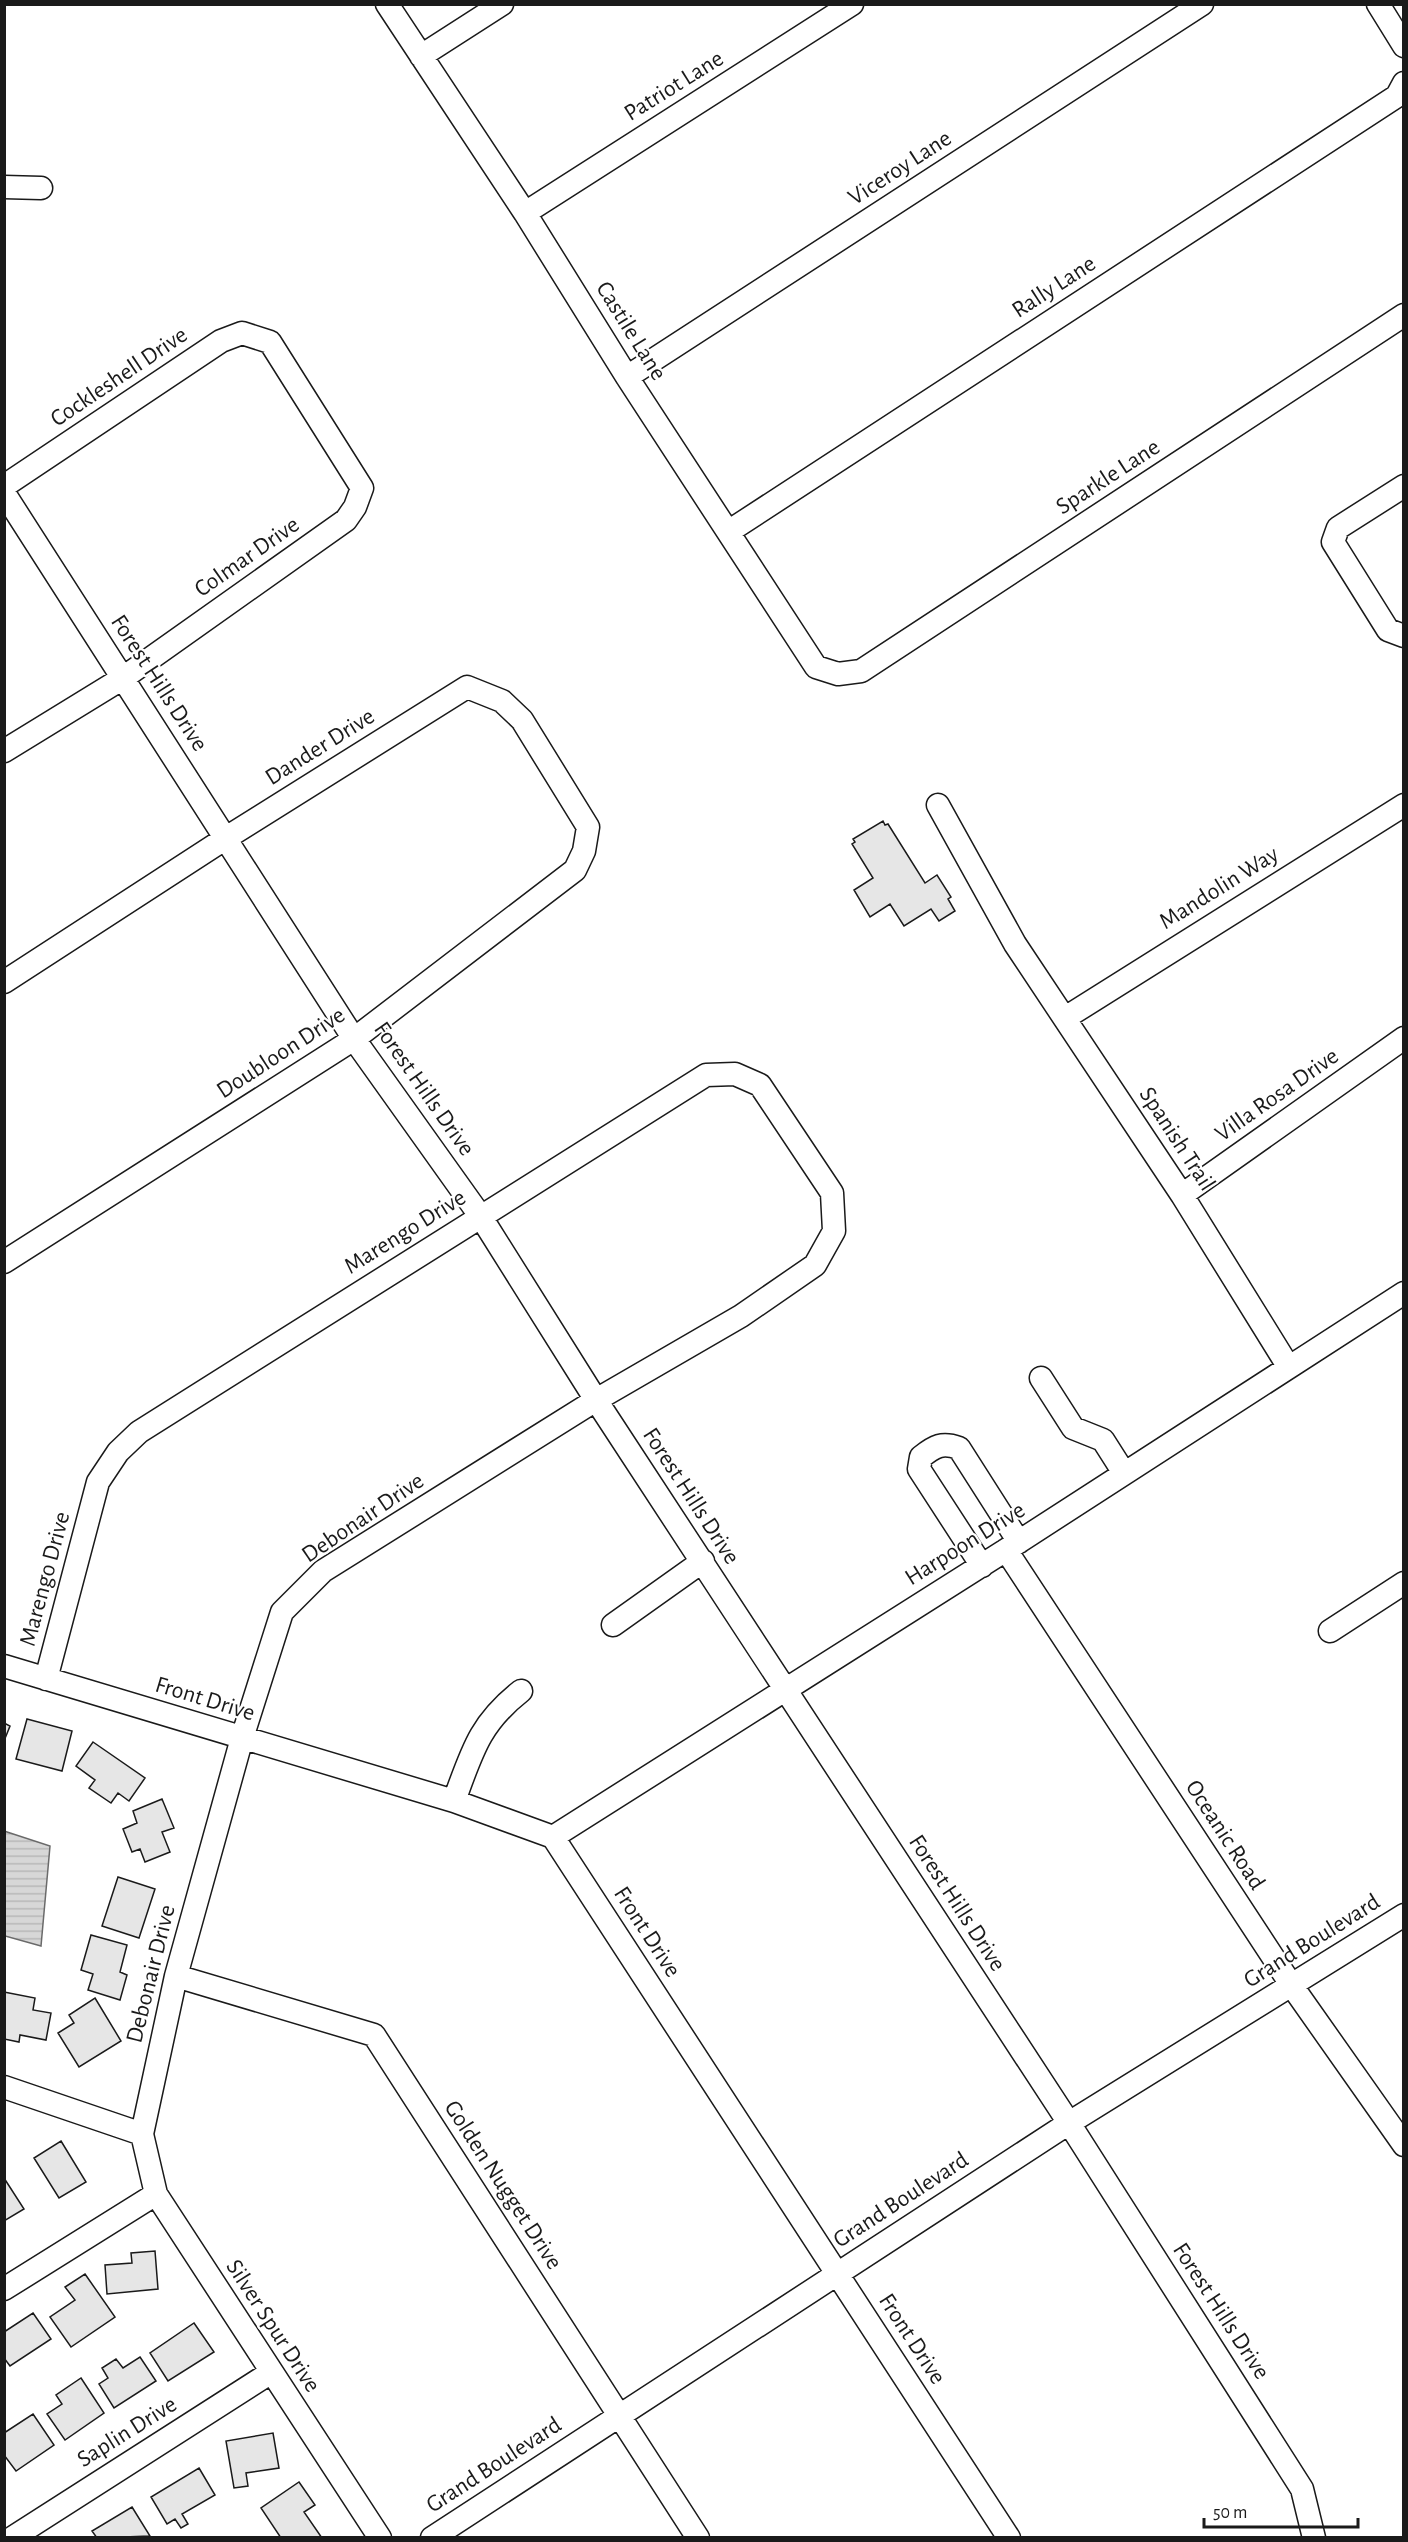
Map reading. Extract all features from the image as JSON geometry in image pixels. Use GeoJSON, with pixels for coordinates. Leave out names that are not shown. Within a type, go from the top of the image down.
{"type":"FeatureCollection","features":[{"type":"Feature","properties":{"kind":"street","name":"Castile Lane"},"geometry":{"type":"LineString","coordinates":[[387,4],[525,213],[627,377],[816,667],[838,674]]}},
{"type":"Feature","properties":{"kind":"street"},"geometry":{"type":"LineString","coordinates":[[421,56],[502,4]]}},
{"type":"Feature","properties":{"kind":"street","name":"Patriot Lane"},"geometry":{"type":"LineString","coordinates":[[525,213],[852,4]]}},
{"type":"Feature","properties":{"kind":"street","name":"Viceroy Lane"},"geometry":{"type":"LineString","coordinates":[[627,377],[1202,4]]}},
{"type":"Feature","properties":{"kind":"street"},"geometry":{"type":"LineString","coordinates":[[1378,4],[1404,45]]}},
{"type":"Feature","properties":{"kind":"street","name":"Rally Lane"},"geometry":{"type":"LineString","coordinates":[[728,532],[1387,103],[1397,96],[1404,83]]}},
{"type":"Feature","properties":{"kind":"street"},"geometry":{"type":"LineString","coordinates":[[4,188],[41,188]]}},
{"type":"Feature","properties":{"kind":"street","name":"Sparkle Lane"},"geometry":{"type":"LineString","coordinates":[[838,674],[861,671],[1404,315]]}},
{"type":"Feature","properties":{"kind":"street","name":"Cockleshell Drive"},"geometry":{"type":"LineString","coordinates":[[4,486],[221,341],[242,333],[270,342]]}},
{"type":"Feature","properties":{"kind":"street","name":"Colmar Drive"},"geometry":{"type":"LineString","coordinates":[[4,751],[123,678],[346,520],[356,507],[362,488],[270,342]]}},
{"type":"Feature","properties":{"kind":"street"},"geometry":{"type":"LineString","coordinates":[[1404,486],[1338,528],[1333,542],[1388,630],[1404,636]]}},
{"type":"Feature","properties":{"kind":"street","name":"Forest Hills Drive"},"geometry":{"type":"LineString","coordinates":[[4,493],[354,1039],[481,1217],[596,1400],[1069,2123],[1302,2489],[1314,2538]]}},
{"type":"Feature","properties":{"kind":"street","name":"Dander Drive"},"geometry":{"type":"LineString","coordinates":[[4,982],[226,838],[467,687],[502,701],[522,720],[588,827],[584,851],[575,870]]}},
{"type":"Feature","properties":{"kind":"street","name":"Spanish Trail"},"geometry":{"type":"LineString","coordinates":[[938,805],[1015,944],[1182,1195],[1288,1366]]}},
{"type":"Feature","properties":{"kind":"street","name":"Mandolin Way"},"geometry":{"type":"LineString","coordinates":[[1065,1018],[1404,805]]}},
{"type":"Feature","properties":{"kind":"street","name":"Doubloon Drive"},"geometry":{"type":"LineString","coordinates":[[4,1262],[354,1039],[575,870]]}},
{"type":"Feature","properties":{"kind":"street","name":"Villa Rosa Drive"},"geometry":{"type":"LineString","coordinates":[[1182,1195],[1404,1038]]}},
{"type":"Feature","properties":{"kind":"street","name":"Marengo Drive"},"geometry":{"type":"LineString","coordinates":[[46,1679],[98,1482],[118,1452],[139,1432],[706,1075],[735,1074],[760,1085],[832,1193],[834,1231],[815,1265]]}},
{"type":"Feature","properties":{"kind":"street","name":"Debonair Drive"},"geometry":{"type":"LineString","coordinates":[[142,2134],[176,1976],[242,1738],[282,1612],[323,1571],[596,1400],[741,1316],[815,1265]]}},
{"type":"Feature","properties":{"kind":"street","name":"Harpoon Drive"},"geometry":{"type":"LineString","coordinates":[[553,1837],[982,1566],[1404,1293]]}},
{"type":"Feature","properties":{"kind":"street"},"geometry":{"type":"LineString","coordinates":[[1041,1378],[1072,1428],[1102,1440],[1124,1473]]}},
{"type":"Feature","properties":{"kind":"street","name":"Oceanic Road"},"geometry":{"type":"LineString","coordinates":[[982,1566],[919,1469],[921,1457],[934,1447],[945,1443],[958,1448],[1013,1546],[1292,1986],[1404,2145]]}},
{"type":"Feature","properties":{"kind":"street"},"geometry":{"type":"LineString","coordinates":[[612,1625],[703,1562]]}},
{"type":"Feature","properties":{"kind":"street"},"geometry":{"type":"LineString","coordinates":[[1330,1631],[1404,1583]]}},
{"type":"Feature","properties":{"kind":"street","name":"Front Drive"},"geometry":{"type":"LineString","coordinates":[[4,1666],[454,1800],[553,1837],[1009,2538]]}},
{"type":"Feature","properties":{"kind":"street"},"geometry":{"type":"LineString","coordinates":[[454,1800],[476,1739],[500,1707],[521,1691]]}},
{"type":"Feature","properties":{"kind":"street","name":"Grand Boulevard"},"geometry":{"type":"LineString","coordinates":[[432,2538],[1069,2123],[1404,1915]]}},
{"type":"Feature","properties":{"kind":"street","name":"Golden Nugget Drive"},"geometry":{"type":"LineString","coordinates":[[176,1976],[374,2035],[698,2538]]}},
{"type":"Feature","properties":{"kind":"street"},"geometry":{"type":"LineString","coordinates":[[4,2087],[142,2134]]}},
{"type":"Feature","properties":{"kind":"street","name":"Silver Spur Drive"},"geometry":{"type":"LineString","coordinates":[[142,2134],[156,2194],[270,2373],[381,2538]]}},
{"type":"Feature","properties":{"kind":"street"},"geometry":{"type":"LineString","coordinates":[[4,2289],[156,2194]]}},
{"type":"Feature","properties":{"kind":"street","name":"Saplin Drive"},"geometry":{"type":"LineString","coordinates":[[12,2538],[270,2373]]}},
{"type":"Feature","properties":{"kind":"shaded area"},"geometry":{"type":"Polygon","coordinates":[[[4,1831],[50,1846],[41,1946],[5,1936],[4,1831]]]}},
{"type":"Feature","properties":{"kind":"building"},"geometry":{"type":"Polygon","coordinates":[[[883,821],[885,825],[888,824],[925,883],[937,875],[951,897],[948,899],[955,911],[939,921],[931,909],[904,926],[890,904],[870,917],[854,890],[873,878],[852,844],[855,842],[853,839],[883,821]]]}},
{"type":"Feature","properties":{"kind":"building"},"geometry":{"type":"Polygon","coordinates":[[[27,1719],[72,1731],[62,1771],[16,1759],[27,1719]]]}},
{"type":"Feature","properties":{"kind":"building"},"geometry":{"type":"Polygon","coordinates":[[[4,1723],[10,1726],[4,1741],[4,1723]]]}},
{"type":"Feature","properties":{"kind":"building"},"geometry":{"type":"Polygon","coordinates":[[[93,1742],[145,1778],[129,1801],[118,1793],[111,1803],[89,1788],[95,1780],[76,1766],[93,1742]]]}},
{"type":"Feature","properties":{"kind":"building"},"geometry":{"type":"Polygon","coordinates":[[[162,1799],[174,1828],[162,1832],[170,1852],[145,1862],[140,1849],[132,1852],[123,1829],[137,1823],[133,1811],[162,1799]]]}},
{"type":"Feature","properties":{"kind":"building"},"geometry":{"type":"Polygon","coordinates":[[[118,1877],[155,1889],[139,1938],[102,1926],[118,1877]]]}},
{"type":"Feature","properties":{"kind":"building"},"geometry":{"type":"Polygon","coordinates":[[[91,1935],[127,1945],[120,1972],[127,1975],[120,2000],[88,1990],[93,1974],[81,1970],[91,1935]]]}},
{"type":"Feature","properties":{"kind":"building"},"geometry":{"type":"Polygon","coordinates":[[[4,1992],[35,1998],[33,2010],[51,2013],[46,2040],[20,2035],[19,2042],[4,2039],[4,1992]]]}},
{"type":"Feature","properties":{"kind":"building"},"geometry":{"type":"Polygon","coordinates":[[[95,1998],[121,2041],[79,2067],[58,2033],[74,2023],[69,2015],[95,1998]]]}},
{"type":"Feature","properties":{"kind":"building"},"geometry":{"type":"Polygon","coordinates":[[[61,2141],[86,2182],[59,2198],[34,2158],[61,2141]]]}},
{"type":"Feature","properties":{"kind":"building"},"geometry":{"type":"Polygon","coordinates":[[[4,2178],[24,2209],[4,2221],[4,2178]]]}},
{"type":"Feature","properties":{"kind":"building"},"geometry":{"type":"Polygon","coordinates":[[[155,2251],[158,2289],[107,2294],[105,2265],[132,2263],[131,2253],[155,2251]]]}},
{"type":"Feature","properties":{"kind":"building"},"geometry":{"type":"Polygon","coordinates":[[[85,2274],[115,2317],[71,2347],[50,2317],[75,2300],[65,2287],[85,2274]]]}},
{"type":"Feature","properties":{"kind":"building"},"geometry":{"type":"Polygon","coordinates":[[[33,2313],[51,2339],[10,2366],[4,2358],[4,2332],[33,2313]]]}},
{"type":"Feature","properties":{"kind":"building"},"geometry":{"type":"Polygon","coordinates":[[[194,2323],[214,2352],[168,2381],[150,2353],[194,2323]]]}},
{"type":"Feature","properties":{"kind":"building"},"geometry":{"type":"Polygon","coordinates":[[[140,2357],[156,2381],[114,2408],[99,2384],[108,2378],[102,2368],[116,2359],[123,2368],[140,2357]]]}},
{"type":"Feature","properties":{"kind":"building"},"geometry":{"type":"Polygon","coordinates":[[[81,2378],[104,2413],[65,2440],[47,2414],[62,2404],[56,2395],[81,2378]]]}},
{"type":"Feature","properties":{"kind":"building"},"geometry":{"type":"Polygon","coordinates":[[[33,2414],[54,2445],[16,2471],[4,2455],[4,2433],[33,2414]]]}},
{"type":"Feature","properties":{"kind":"building"},"geometry":{"type":"Polygon","coordinates":[[[273,2433],[279,2468],[246,2473],[248,2486],[234,2488],[226,2441],[273,2433]]]}},
{"type":"Feature","properties":{"kind":"building"},"geometry":{"type":"Polygon","coordinates":[[[199,2468],[215,2495],[182,2514],[188,2524],[181,2528],[175,2519],[167,2524],[151,2497],[199,2468]]]}},
{"type":"Feature","properties":{"kind":"building"},"geometry":{"type":"Polygon","coordinates":[[[299,2482],[315,2505],[304,2512],[322,2538],[281,2538],[261,2508],[299,2482]]]}},
{"type":"Feature","properties":{"kind":"building"},"geometry":{"type":"Polygon","coordinates":[[[132,2507],[150,2536],[97,2538],[92,2531],[132,2507]]]}}]}
